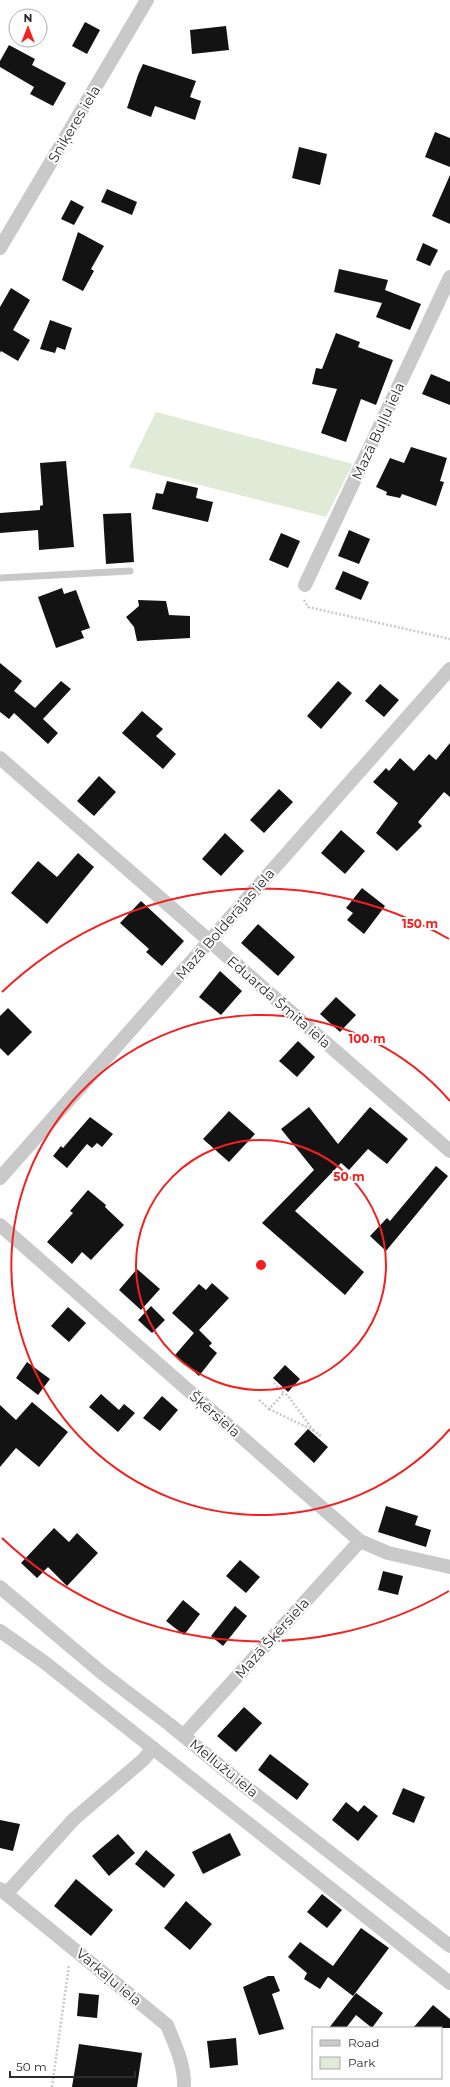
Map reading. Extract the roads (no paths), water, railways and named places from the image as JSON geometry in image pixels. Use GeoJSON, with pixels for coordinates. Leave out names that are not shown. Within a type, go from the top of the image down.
{"type":"FeatureCollection","features":[{"type":"Feature","properties":{"kind":"street","name":"Sniķeres iela"},"geometry":{"type":"LineString","coordinates":[[0,248],[147,0]]}},
{"type":"Feature","properties":{"kind":"street","name":"Mazā Buļļu iela"},"geometry":{"type":"LineString","coordinates":[[305,585],[450,277]]}},
{"type":"Feature","properties":{"kind":"street","name":"Mazā Bolderājas iela"},"geometry":{"type":"LineString","coordinates":[[0,1178],[450,669]]}},
{"type":"Feature","properties":{"kind":"street","name":"Eduarda Šmita iela"},"geometry":{"type":"LineString","coordinates":[[0,758],[450,1151]]}},
{"type":"Feature","properties":{"kind":"street","name":"Šķērsiela"},"geometry":{"type":"LineString","coordinates":[[0,1225],[360,1542],[388,1553],[450,1567]]}},
{"type":"Feature","properties":{"kind":"street","name":"Mazā Šķērsiela"},"geometry":{"type":"LineString","coordinates":[[184,1736],[360,1542]]}},
{"type":"Feature","properties":{"kind":"street","name":"Mellužu iela"},"geometry":{"type":"LineString","coordinates":[[0,1587],[102,1673],[450,1946]]}},
{"type":"Feature","properties":{"kind":"street","name":"Mellužu iela"},"geometry":{"type":"LineString","coordinates":[[0,1631],[44,1662],[450,1983]]}},
{"type":"Feature","properties":{"kind":"street"},"geometry":{"type":"LineString","coordinates":[[3,1891],[74,1819],[143,1760],[153,1748]]}},
{"type":"Feature","properties":{"kind":"street","name":"Varkaļu iela"},"geometry":{"type":"LineString","coordinates":[[3,1891],[167,2025],[177,2049],[185,2075],[184,2087]]}},
{"type":"Feature","properties":{"kind":"lane"},"geometry":{"type":"LineString","coordinates":[[0,578],[130,571]]}}]}
